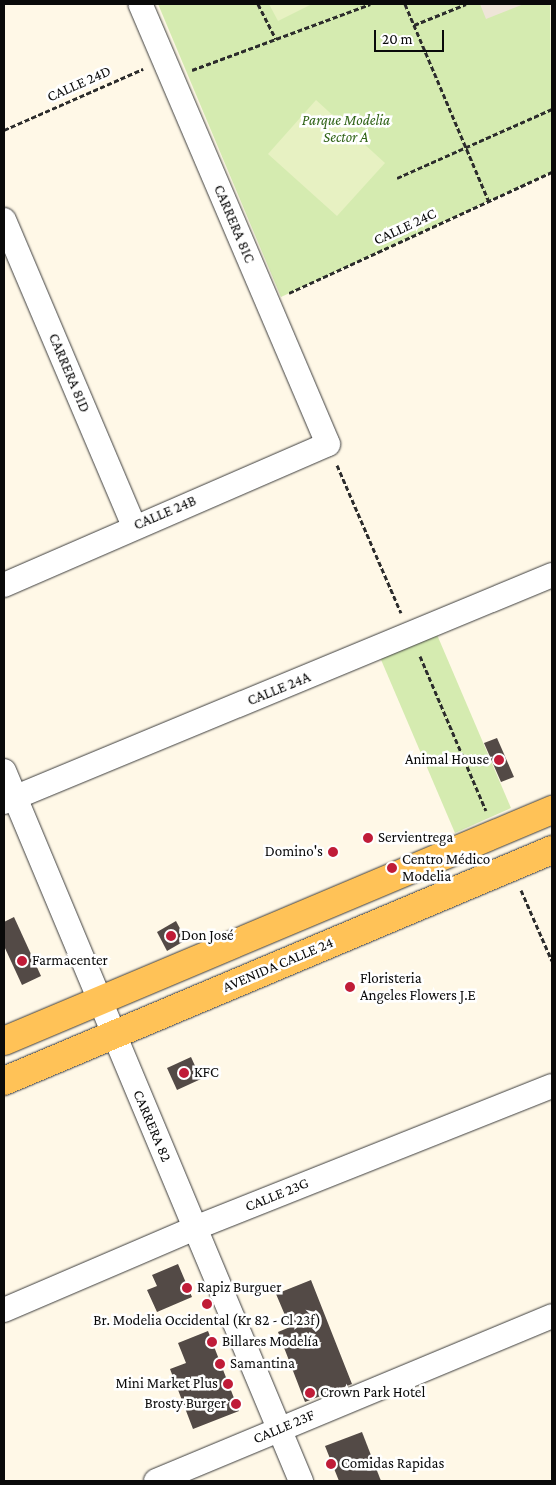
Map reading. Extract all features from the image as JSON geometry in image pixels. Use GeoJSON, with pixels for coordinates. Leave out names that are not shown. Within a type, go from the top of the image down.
{"type":"FeatureCollection","features":[{"type":"Feature","properties":{"kind":"main road"},"geometry":{"type":"LineString","coordinates":[[4,1041],[552,810]]}},
{"type":"Feature","properties":{"kind":"main road","name":"AVENIDA CALLE 24"},"geometry":{"type":"LineString","coordinates":[[4,1081],[552,850]]}},
{"type":"Feature","properties":{"kind":"street","name":"CARRERA 81C"},"geometry":{"type":"LineString","coordinates":[[140,4],[328,444]]}},
{"type":"Feature","properties":{"kind":"street","name":"CARRERA 81D"},"geometry":{"type":"LineString","coordinates":[[4,220],[134,526]]}},
{"type":"Feature","properties":{"kind":"street","name":"CALLE 24B"},"geometry":{"type":"LineString","coordinates":[[4,585],[134,526],[328,444]]}},
{"type":"Feature","properties":{"kind":"street","name":"CALLE 24A"},"geometry":{"type":"LineString","coordinates":[[9,800],[552,574]]}},
{"type":"Feature","properties":{"kind":"street","name":"CARRERA 82"},"geometry":{"type":"LineString","coordinates":[[4,771],[9,800],[114,1035],[301,1481]]}},
{"type":"Feature","properties":{"kind":"street","name":"CALLE 23G"},"geometry":{"type":"LineString","coordinates":[[4,1310],[195,1228],[552,1086]]}},
{"type":"Feature","properties":{"kind":"street","name":"CALLE 23F"},"geometry":{"type":"LineString","coordinates":[[156,1481],[552,1316]]}},
{"type":"Feature","properties":{"kind":"path"},"geometry":{"type":"LineString","coordinates":[[258,4],[276,39]]}},
{"type":"Feature","properties":{"kind":"path"},"geometry":{"type":"LineString","coordinates":[[187,72],[370,4]]}},
{"type":"Feature","properties":{"kind":"path"},"geometry":{"type":"LineString","coordinates":[[405,4],[488,202]]}},
{"type":"Feature","properties":{"kind":"path"},"geometry":{"type":"LineString","coordinates":[[414,25],[466,4]]}},
{"type":"Feature","properties":{"kind":"path","name":"CALLE 24D"},"geometry":{"type":"LineString","coordinates":[[4,130],[164,60]]}},
{"type":"Feature","properties":{"kind":"path"},"geometry":{"type":"LineString","coordinates":[[397,178],[552,110]]}},
{"type":"Feature","properties":{"kind":"path","name":"CALLE 24C"},"geometry":{"type":"LineString","coordinates":[[268,303],[552,172]]}},
{"type":"Feature","properties":{"kind":"path"},"geometry":{"type":"LineString","coordinates":[[520,887],[552,961]]}},
{"type":"Feature","properties":{"kind":"green space","name":"Parque Modelia Sector A"},"geometry":{"type":"Polygon","coordinates":[[[158,4],[550,4],[552,172],[281,297],[158,4]]]}},
{"type":"Feature","properties":{"kind":"green space"},"geometry":{"type":"Polygon","coordinates":[[[269,4],[312,4],[278,21],[269,4]]]}},
{"type":"Feature","properties":{"kind":"green space"},"geometry":{"type":"Polygon","coordinates":[[[316,100],[385,163],[337,216],[268,154],[316,100]]]}},
{"type":"Feature","properties":{"kind":"green space"},"geometry":{"type":"Polygon","coordinates":[[[435,630],[511,808],[455,833],[379,655],[435,630]]]}},
{"type":"Feature","properties":{"kind":"shaded area"},"geometry":{"type":"Polygon","coordinates":[[[480,4],[524,4],[486,19],[480,4]]]}},
{"type":"Feature","properties":{"kind":"building","name":"Animal House"},"geometry":{"type":"Polygon","coordinates":[[[497,738],[514,777],[501,782],[484,743],[497,738]]]}},
{"type":"Feature","properties":{"kind":"building","name":"Farmacenter"},"geometry":{"type":"Polygon","coordinates":[[[14,917],[41,976],[22,985],[4,946],[4,922],[14,917]]]}},
{"type":"Feature","properties":{"kind":"building","name":"Don José"},"geometry":{"type":"Polygon","coordinates":[[[176,921],[186,940],[167,951],[157,932],[176,921]]]}},
{"type":"Feature","properties":{"kind":"building","name":"KFC"},"geometry":{"type":"Polygon","coordinates":[[[191,1057],[201,1079],[177,1090],[167,1068],[191,1057]]]}},
{"type":"Feature","properties":{"kind":"building"},"geometry":{"type":"Polygon","coordinates":[[[178,1264],[192,1297],[157,1312],[147,1290],[157,1286],[152,1275],[178,1264]]]}},
{"type":"Feature","properties":{"kind":"building"},"geometry":{"type":"Polygon","coordinates":[[[311,1280],[352,1384],[305,1402],[278,1332],[290,1327],[276,1294],[311,1280]]]}},
{"type":"Feature","properties":{"kind":"building"},"geometry":{"type":"Polygon","coordinates":[[[208,1331],[239,1411],[193,1429],[170,1369],[186,1363],[178,1343],[208,1331]]]}},
{"type":"Feature","properties":{"kind":"building"},"geometry":{"type":"Polygon","coordinates":[[[362,1432],[381,1481],[339,1481],[325,1446],[362,1432]]]}},
{"type":"Feature","properties":{"kind":"place","name":"Animal House"},"geometry":{"type":"Point","coordinates":[499,760]}},
{"type":"Feature","properties":{"kind":"place","name":"Servientrega"},"geometry":{"type":"Point","coordinates":[368,838]}},
{"type":"Feature","properties":{"kind":"place","name":"Domino's"},"geometry":{"type":"Point","coordinates":[333,852]}},
{"type":"Feature","properties":{"kind":"place","name":"Centro Médico Modelia"},"geometry":{"type":"Point","coordinates":[392,868]}},
{"type":"Feature","properties":{"kind":"place","name":"Don José"},"geometry":{"type":"Point","coordinates":[171,936]}},
{"type":"Feature","properties":{"kind":"place","name":"Farmacenter"},"geometry":{"type":"Point","coordinates":[22,961]}},
{"type":"Feature","properties":{"kind":"place","name":"Floristeria Angeles Flowers J.E"},"geometry":{"type":"Point","coordinates":[350,987]}},
{"type":"Feature","properties":{"kind":"place","name":"KFC"},"geometry":{"type":"Point","coordinates":[184,1073]}},
{"type":"Feature","properties":{"kind":"place","name":"Rapiz Burguer"},"geometry":{"type":"Point","coordinates":[187,1288]}},
{"type":"Feature","properties":{"kind":"place","name":"Br. Modelia Occidental (Kr 82 - Cl 23f)"},"geometry":{"type":"Point","coordinates":[207,1304]}},
{"type":"Feature","properties":{"kind":"place","name":"Billares Modelía"},"geometry":{"type":"Point","coordinates":[212,1342]}},
{"type":"Feature","properties":{"kind":"place","name":"Samantina"},"geometry":{"type":"Point","coordinates":[220,1364]}},
{"type":"Feature","properties":{"kind":"place","name":"Mini Market Plus"},"geometry":{"type":"Point","coordinates":[228,1384]}},
{"type":"Feature","properties":{"kind":"place","name":"Crown Park Hotel"},"geometry":{"type":"Point","coordinates":[310,1393]}},
{"type":"Feature","properties":{"kind":"place","name":"Brosty Burger"},"geometry":{"type":"Point","coordinates":[236,1404]}},
{"type":"Feature","properties":{"kind":"place","name":"Comidas Rapidas"},"geometry":{"type":"Point","coordinates":[331,1464]}}]}
